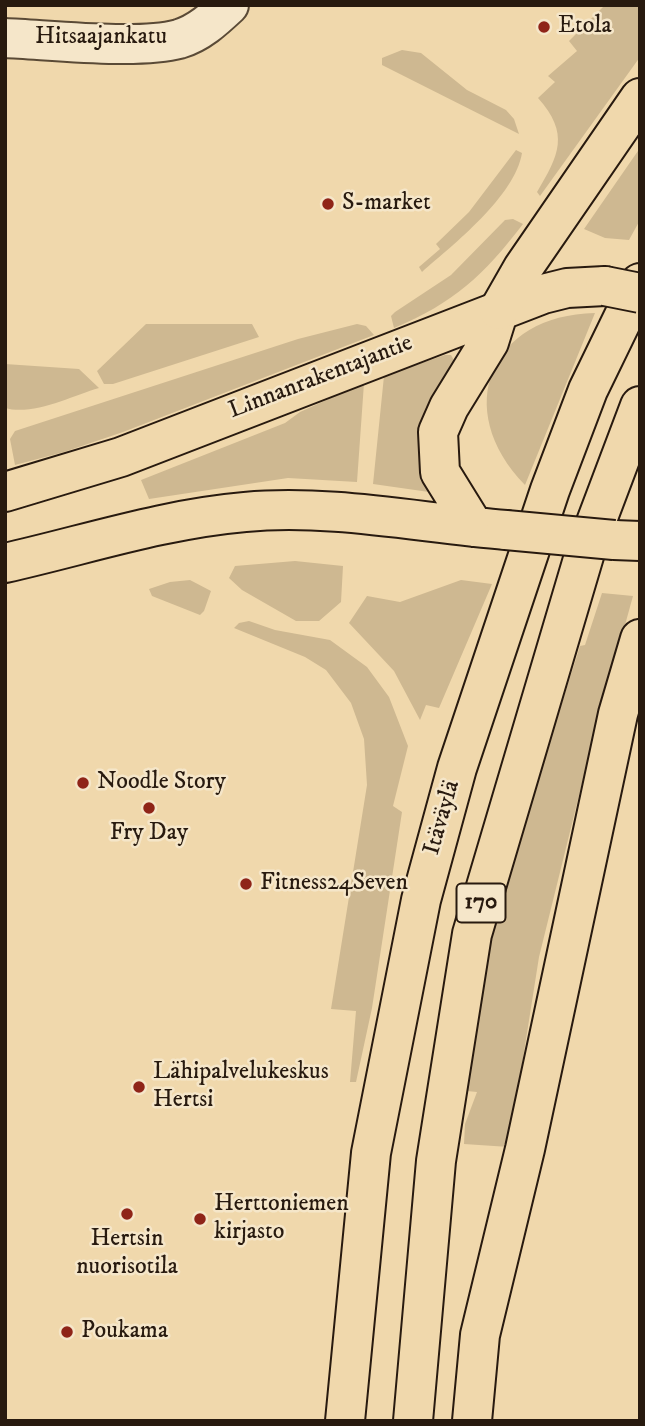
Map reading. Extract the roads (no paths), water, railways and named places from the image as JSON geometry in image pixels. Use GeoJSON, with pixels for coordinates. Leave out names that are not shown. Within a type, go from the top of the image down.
{"type":"FeatureCollection","features":[{"type":"Feature","properties":{"kind":"main road"},"geometry":{"type":"LineString","coordinates":[[490,529],[440,472],[438,432],[449,407],[489,342],[499,310],[523,268],[640,98]]}},
{"type":"Feature","properties":{"kind":"main road","name":"Linnanrakentajantie"},"geometry":{"type":"LineString","coordinates":[[5,492],[121,457],[499,310],[567,288],[628,287]]}},
{"type":"Feature","properties":{"kind":"main road","name":"Itäväylä"},"geometry":{"type":"LineString","coordinates":[[345,1421],[371,1153],[421,900],[457,768],[507,615],[628,287]]}},
{"type":"Feature","properties":{"kind":"main road","name":"170"},"geometry":{"type":"LineString","coordinates":[[413,1421],[436,1161],[472,934],[586,549],[640,406]]}},
{"type":"Feature","properties":{"kind":"main road"},"geometry":{"type":"LineString","coordinates":[[5,563],[177,520],[248,512],[327,512],[627,541]]}},
{"type":"Feature","properties":{"kind":"main road"},"geometry":{"type":"LineString","coordinates":[[471,1421],[480,1335],[525,1149],[606,766],[640,639]]}},
{"type":"Feature","properties":{"kind":"street","name":"Hitsaajankatu"},"geometry":{"type":"LineString","coordinates":[[5,37],[159,42],[192,33],[208,24],[229,5]]}},
{"type":"Feature","properties":{"kind":"place","name":"Etola"},"geometry":{"type":"Point","coordinates":[544,27]}},
{"type":"Feature","properties":{"kind":"place","name":"S-market"},"geometry":{"type":"Point","coordinates":[328,204]}},
{"type":"Feature","properties":{"kind":"place","name":"Noodle Story"},"geometry":{"type":"Point","coordinates":[83,783]}},
{"type":"Feature","properties":{"kind":"place","name":"Fry Day"},"geometry":{"type":"Point","coordinates":[149,808]}},
{"type":"Feature","properties":{"kind":"place","name":"Fitness24Seven"},"geometry":{"type":"Point","coordinates":[246,884]}},
{"type":"Feature","properties":{"kind":"place","name":"Lähipalvelukeskus Hertsi"},"geometry":{"type":"Point","coordinates":[139,1087]}},
{"type":"Feature","properties":{"kind":"place","name":"Hertsin nuorisotila"},"geometry":{"type":"Point","coordinates":[127,1214]}},
{"type":"Feature","properties":{"kind":"place","name":"Herttoniemen kirjasto"},"geometry":{"type":"Point","coordinates":[200,1219]}},
{"type":"Feature","properties":{"kind":"place","name":"Poukama"},"geometry":{"type":"Point","coordinates":[67,1332]}}]}
